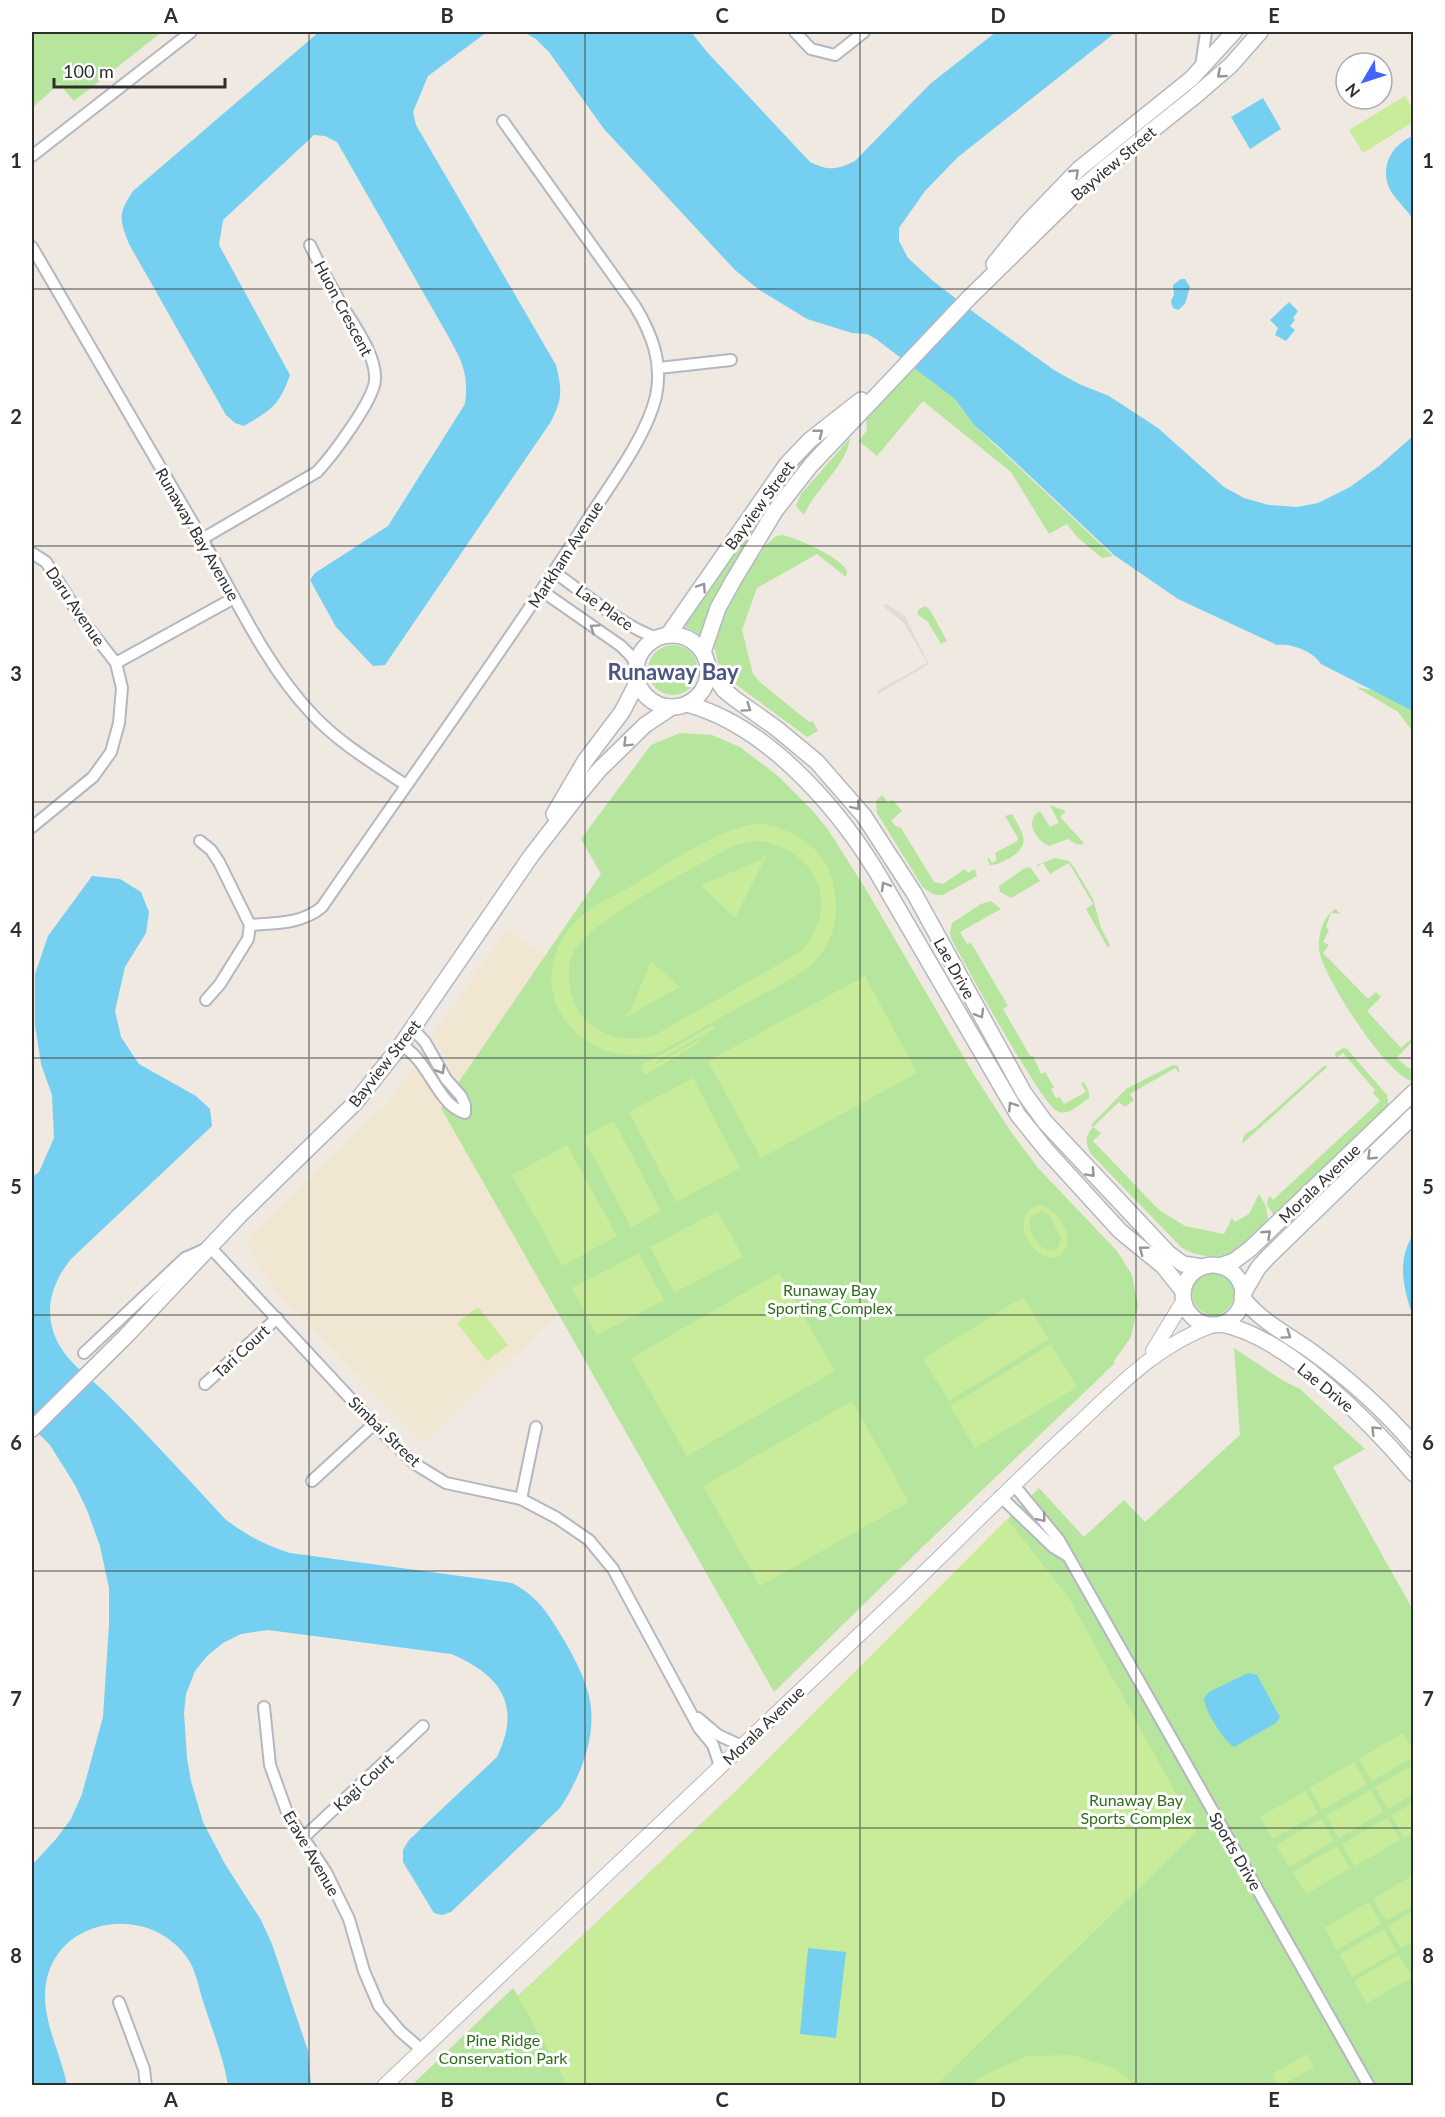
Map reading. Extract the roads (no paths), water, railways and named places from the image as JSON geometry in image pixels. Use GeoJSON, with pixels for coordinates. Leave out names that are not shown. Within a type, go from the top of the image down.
{"type":"FeatureCollection","features":[{"type":"Feature","properties":{"kind":"main road","name":"Bayview Street"},"geometry":{"type":"LineString","coordinates":[[1048,211],[1079,169],[1201,70],[1234,32]]}},
{"type":"Feature","properties":{"kind":"main road","name":"Bayview Street"},"geometry":{"type":"LineString","coordinates":[[705,659],[718,608],[774,511],[811,465],[969,298],[1001,254],[1048,211],[1223,72],[1256,37]]}},
{"type":"Feature","properties":{"kind":"main road","name":"Bayview Street"},"geometry":{"type":"LineString","coordinates":[[663,637],[787,464],[810,440],[898,371]]}},
{"type":"Feature","properties":{"kind":"main road"},"geometry":{"type":"LineString","coordinates":[[678,636],[688,639],[705,659],[708,677],[704,688],[697,698],[679,705],[663,705],[647,696],[638,674],[644,649],[663,637],[678,636]]}},
{"type":"Feature","properties":{"kind":"main road","name":"Lae Drive"},"geometry":{"type":"LineString","coordinates":[[705,659],[724,690],[817,762],[854,802],[914,892],[1024,1093],[1038,1114],[1168,1254],[1183,1264],[1202,1267]]}},
{"type":"Feature","properties":{"kind":"main road","name":"Bayview Street"},"geometry":{"type":"LineString","coordinates":[[531,856],[573,779],[622,712],[638,674]]}},
{"type":"Feature","properties":{"kind":"main road","name":"Bayview Street"},"geometry":{"type":"LineString","coordinates":[[32,1429],[94,1369],[239,1216],[355,1103],[401,1045],[531,856],[599,770],[645,725],[679,705]]}},
{"type":"Feature","properties":{"kind":"main road","name":"Lae Drive"},"geometry":{"type":"LineString","coordinates":[[679,705],[707,710],[735,724],[790,766],[833,810],[866,855],[926,954],[1018,1115],[1120,1230],[1163,1266],[1183,1295]]}},
{"type":"Feature","properties":{"kind":"main road"},"geometry":{"type":"LineString","coordinates":[[790,766],[804,766],[817,762]]}},
{"type":"Feature","properties":{"kind":"main road","name":"Morala Avenue"},"geometry":{"type":"LineString","coordinates":[[1219,1266],[1234,1261],[1257,1243],[1413,1092]]}},
{"type":"Feature","properties":{"kind":"main road","name":"Morala Avenue"},"geometry":{"type":"LineString","coordinates":[[1243,1296],[1258,1268],[1268,1257],[1413,1115]]}},
{"type":"Feature","properties":{"kind":"main road"},"geometry":{"type":"LineString","coordinates":[[1219,1266],[1233,1274],[1240,1283],[1243,1296],[1236,1314],[1217,1324],[1197,1320],[1186,1308],[1183,1295],[1189,1277],[1202,1267],[1219,1266]]}},
{"type":"Feature","properties":{"kind":"main road","name":"Lae Drive"},"geometry":{"type":"LineString","coordinates":[[1243,1296],[1258,1315],[1346,1378],[1410,1439]]}},
{"type":"Feature","properties":{"kind":"main road","name":"Lae Drive"},"geometry":{"type":"LineString","coordinates":[[1217,1324],[1240,1328],[1254,1334],[1308,1372],[1360,1416],[1389,1445],[1413,1474]]}},
{"type":"Feature","properties":{"kind":"street"},"geometry":{"type":"LineString","coordinates":[[32,156],[191,32]]}},
{"type":"Feature","properties":{"kind":"street"},"geometry":{"type":"LineString","coordinates":[[795,32],[812,49],[835,55],[864,32]]}},
{"type":"Feature","properties":{"kind":"street"},"geometry":{"type":"LineString","coordinates":[[1201,70],[1206,32]]}},
{"type":"Feature","properties":{"kind":"street"},"geometry":{"type":"LineString","coordinates":[[1234,32],[1256,37]]}},
{"type":"Feature","properties":{"kind":"street","name":"Markham Avenue"},"geometry":{"type":"LineString","coordinates":[[250,926],[302,920],[322,907],[542,591],[638,439],[656,397],[658,368],[648,327],[503,121]]}},
{"type":"Feature","properties":{"kind":"street","name":"Huon Crescent"},"geometry":{"type":"LineString","coordinates":[[202,539],[317,472],[328,461],[373,392],[375,368],[368,351],[310,245]]}},
{"type":"Feature","properties":{"kind":"street","name":"Runaway Bay Avenue"},"geometry":{"type":"LineString","coordinates":[[32,247],[234,598],[283,678],[312,715],[349,747],[406,785]]}},
{"type":"Feature","properties":{"kind":"street"},"geometry":{"type":"LineString","coordinates":[[658,368],[730,360]]}},
{"type":"Feature","properties":{"kind":"street","name":"Daru Avenue"},"geometry":{"type":"LineString","coordinates":[[32,553],[46,562],[83,621],[116,663],[122,688],[119,723],[111,752],[93,777],[32,827]]}},
{"type":"Feature","properties":{"kind":"street","name":"Lae Place"},"geometry":{"type":"LineString","coordinates":[[554,572],[636,629],[663,637]]}},
{"type":"Feature","properties":{"kind":"street","name":"Lae Place"},"geometry":{"type":"LineString","coordinates":[[542,591],[621,646],[631,656],[638,674]]}},
{"type":"Feature","properties":{"kind":"street","name":"Daru Avenue"},"geometry":{"type":"LineString","coordinates":[[116,663],[234,598]]}},
{"type":"Feature","properties":{"kind":"street"},"geometry":{"type":"LineString","coordinates":[[200,841],[211,850],[219,862],[250,926],[248,939],[220,984],[206,1000]]}},
{"type":"Feature","properties":{"kind":"street"},"geometry":{"type":"LineString","coordinates":[[401,1045],[421,1060],[450,1106],[465,1113],[465,1105],[461,1096],[446,1079],[425,1042],[412,1028]]}},
{"type":"Feature","properties":{"kind":"street","name":"Simbai Street"},"geometry":{"type":"LineString","coordinates":[[210,1247],[374,1424],[415,1464],[446,1483],[521,1499],[557,1518],[589,1540],[618,1579],[699,1728],[715,1749],[720,1766]]}},
{"type":"Feature","properties":{"kind":"street","name":"Bayview Street"},"geometry":{"type":"LineString","coordinates":[[84,1353],[185,1258],[210,1247]]}},
{"type":"Feature","properties":{"kind":"street","name":"Morala Avenue"},"geometry":{"type":"LineString","coordinates":[[1143,1365],[1162,1338],[1183,1295]]}},
{"type":"Feature","properties":{"kind":"street","name":"Tari Court"},"geometry":{"type":"LineString","coordinates":[[205,1384],[277,1318]]}},
{"type":"Feature","properties":{"kind":"street","name":"Morala Avenue"},"geometry":{"type":"LineString","coordinates":[[384,2085],[899,1596],[1000,1496],[1143,1365],[1184,1336],[1217,1324]]}},
{"type":"Feature","properties":{"kind":"street"},"geometry":{"type":"LineString","coordinates":[[312,1481],[374,1424]]}},
{"type":"Feature","properties":{"kind":"street"},"geometry":{"type":"LineString","coordinates":[[521,1499],[536,1427]]}},
{"type":"Feature","properties":{"kind":"street","name":"Sports Drive"},"geometry":{"type":"LineString","coordinates":[[1013,1484],[1055,1533],[1369,2085]]}},
{"type":"Feature","properties":{"kind":"street","name":"Sports Drive"},"geometry":{"type":"LineString","coordinates":[[1000,1496],[1054,1548],[1067,1555]]}},
{"type":"Feature","properties":{"kind":"street","name":"Erave Avenue"},"geometry":{"type":"LineString","coordinates":[[264,1707],[270,1765],[288,1815],[326,1872],[349,1919],[364,1971],[379,2006],[400,2031],[422,2050]]}},
{"type":"Feature","properties":{"kind":"street","name":"Simbai Street"},"geometry":{"type":"LineString","coordinates":[[689,1709],[718,1735],[742,1746]]}},
{"type":"Feature","properties":{"kind":"street","name":"Kagi Court"},"geometry":{"type":"LineString","coordinates":[[303,1838],[423,1726]]}},
{"type":"Feature","properties":{"kind":"street"},"geometry":{"type":"LineString","coordinates":[[119,2002],[144,2069],[146,2085]]}},
{"type":"Feature","properties":{"kind":"water"},"geometry":{"type":"Polygon","coordinates":[[[319,32],[487,32],[428,76],[413,112],[416,125],[556,365],[560,388],[559,401],[550,423],[385,665],[373,666],[336,627],[310,580],[315,573],[388,526],[465,404],[466,384],[463,368],[452,343],[337,142],[325,136],[314,135],[223,220],[219,245],[290,375],[278,401],[261,416],[244,426],[235,423],[226,415],[129,244],[122,222],[125,205],[133,191],[319,32]]]}},
{"type":"Feature","properties":{"kind":"water"},"geometry":{"type":"Polygon","coordinates":[[[524,32],[691,32],[810,162],[832,168],[855,161],[930,84],[996,32],[1116,32],[958,157],[925,191],[899,228],[899,241],[908,258],[933,281],[976,314],[1054,370],[1079,384],[1109,396],[1158,428],[1224,487],[1244,498],[1269,505],[1297,507],[1318,503],[1350,487],[1379,466],[1413,436],[1413,711],[1321,664],[1313,655],[1301,649],[1289,645],[1277,645],[1178,599],[1114,555],[974,425],[955,399],[876,339],[867,334],[852,333],[807,319],[758,289],[735,270],[604,129],[549,52],[536,39],[524,32]]]}},
{"type":"Feature","properties":{"kind":"water"},"geometry":{"type":"Polygon","coordinates":[[[1263,98],[1281,129],[1250,149],[1231,117],[1263,98]]]}},
{"type":"Feature","properties":{"kind":"water"},"geometry":{"type":"Polygon","coordinates":[[[1414,136],[1413,219],[1392,193],[1386,176],[1386,167],[1398,145],[1414,136]]]}},
{"type":"Feature","properties":{"kind":"water"},"geometry":{"type":"Polygon","coordinates":[[[1185,279],[1190,287],[1185,304],[1178,310],[1173,308],[1171,301],[1174,295],[1173,285],[1185,279]]]}},
{"type":"Feature","properties":{"kind":"water"},"geometry":{"type":"Polygon","coordinates":[[[1289,302],[1298,311],[1290,326],[1295,330],[1286,341],[1275,335],[1278,328],[1270,320],[1289,302]]]}},
{"type":"Feature","properties":{"kind":"water"},"geometry":{"type":"Polygon","coordinates":[[[92,876],[120,879],[141,892],[149,912],[146,933],[125,967],[115,1011],[121,1037],[139,1064],[196,1096],[210,1109],[212,1126],[65,1267],[56,1284],[50,1311],[53,1331],[63,1351],[139,1426],[225,1519],[256,1539],[290,1553],[512,1583],[522,1589],[542,1607],[564,1640],[582,1674],[590,1702],[592,1717],[587,1749],[576,1780],[560,1808],[451,1912],[442,1915],[434,1913],[403,1862],[403,1850],[409,1840],[497,1757],[504,1739],[507,1707],[494,1682],[468,1662],[451,1654],[268,1630],[241,1634],[223,1643],[207,1656],[195,1671],[186,1694],[184,1713],[191,1781],[203,1822],[225,1864],[261,1920],[272,1944],[308,2051],[311,2085],[228,2085],[195,1973],[188,1959],[171,1940],[149,1929],[126,1924],[103,1926],[81,1933],[63,1947],[51,1967],[45,1992],[45,2004],[67,2085],[32,2085],[32,1865],[71,1819],[82,1794],[103,1717],[109,1625],[109,1588],[100,1546],[87,1510],[75,1485],[50,1445],[32,1427],[32,1177],[39,1172],[54,1138],[52,1095],[41,1064],[35,1025],[35,974],[48,936],[92,876]]]}},
{"type":"Feature","properties":{"kind":"water"},"geometry":{"type":"Polygon","coordinates":[[[1413,1235],[1413,1317],[1403,1276],[1403,1265],[1413,1235]]]}},
{"type":"Feature","properties":{"kind":"water"},"geometry":{"type":"Polygon","coordinates":[[[1248,1673],[1257,1675],[1280,1717],[1276,1723],[1234,1747],[1215,1725],[1204,1698],[1209,1692],[1248,1673]]]}},
{"type":"Feature","properties":{"kind":"water"},"geometry":{"type":"Polygon","coordinates":[[[808,1948],[846,1952],[836,2038],[800,2034],[808,1948]]]}},
{"type":"Feature","properties":{"kind":"district","name":"Runaway Bay"},"geometry":{"type":"Point","coordinates":[673,671]}},
{"type":"Feature","properties":{"kind":"park label","name":"Runaway Bay Sporting Complex"},"geometry":{"type":"Point","coordinates":[830,1298]}},
{"type":"Feature","properties":{"kind":"park label","name":"Runaway Bay Sports Complex"},"geometry":{"type":"Point","coordinates":[1136,1808]}},
{"type":"Feature","properties":{"kind":"park label","name":"Pine Ridge Conservation Park"},"geometry":{"type":"Point","coordinates":[503,2048]}}]}
